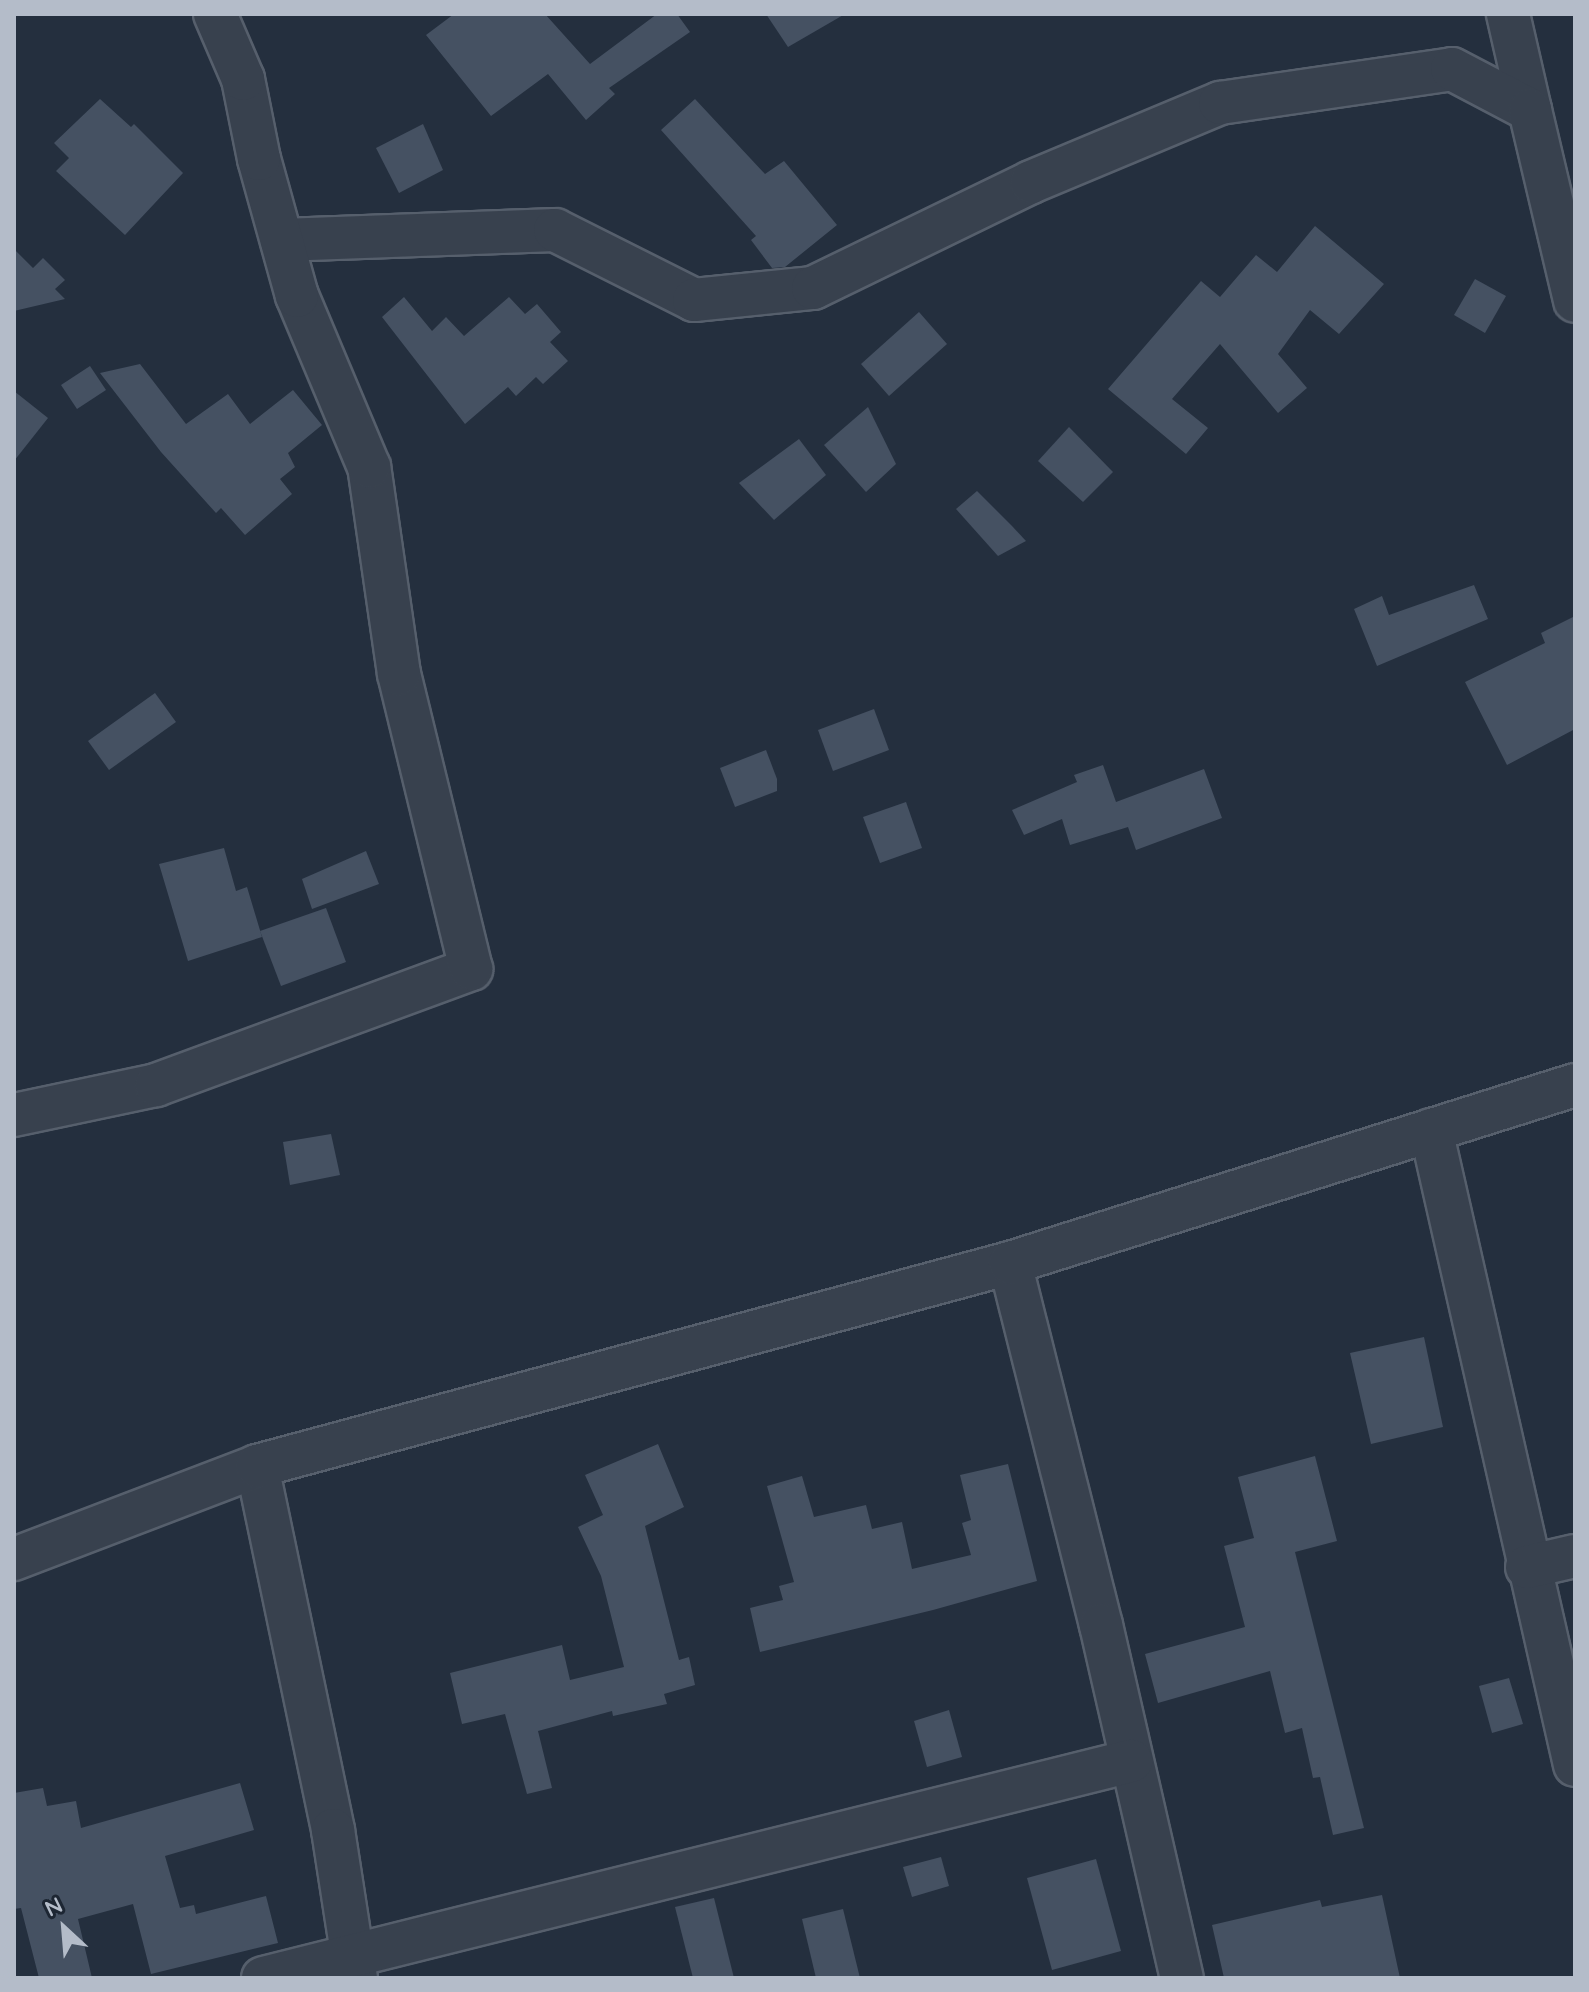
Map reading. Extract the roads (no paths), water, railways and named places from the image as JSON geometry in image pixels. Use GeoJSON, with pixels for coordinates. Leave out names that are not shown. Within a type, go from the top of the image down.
{"type":"FeatureCollection","features":[{"type":"Feature","properties":{"kind":"street"},"geometry":{"type":"LineString","coordinates":[[14,1115],[156,1085],[471,969],[399,674],[369,467],[297,296],[243,79],[215,14]]}},
{"type":"Feature","properties":{"kind":"street"},"geometry":{"type":"LineString","coordinates":[[1508,14],[1575,301]]}},
{"type":"Feature","properties":{"kind":"street"},"geometry":{"type":"LineString","coordinates":[[282,240],[555,230],[694,300],[813,288],[1031,182],[1220,103],[1452,69],[1530,110]]}},
{"type":"Feature","properties":{"kind":"street"},"geometry":{"type":"LineString","coordinates":[[14,1559],[257,1466],[1010,1263],[1431,1130],[1568,1082]]}},
{"type":"Feature","properties":{"kind":"street"},"geometry":{"type":"LineString","coordinates":[[1431,1130],[1510,1465],[1527,1567],[1575,1765]]}},
{"type":"Feature","properties":{"kind":"street"},"geometry":{"type":"LineString","coordinates":[[1010,1263],[1182,1978]]}},
{"type":"Feature","properties":{"kind":"street"},"geometry":{"type":"LineString","coordinates":[[257,1466],[333,1830],[353,1968]]}},
{"type":"Feature","properties":{"kind":"street"},"geometry":{"type":"LineString","coordinates":[[1527,1567],[1575,1556]]}},
{"type":"Feature","properties":{"kind":"street"},"geometry":{"type":"LineString","coordinates":[[263,1978],[353,1968],[1131,1761]]}}]}
